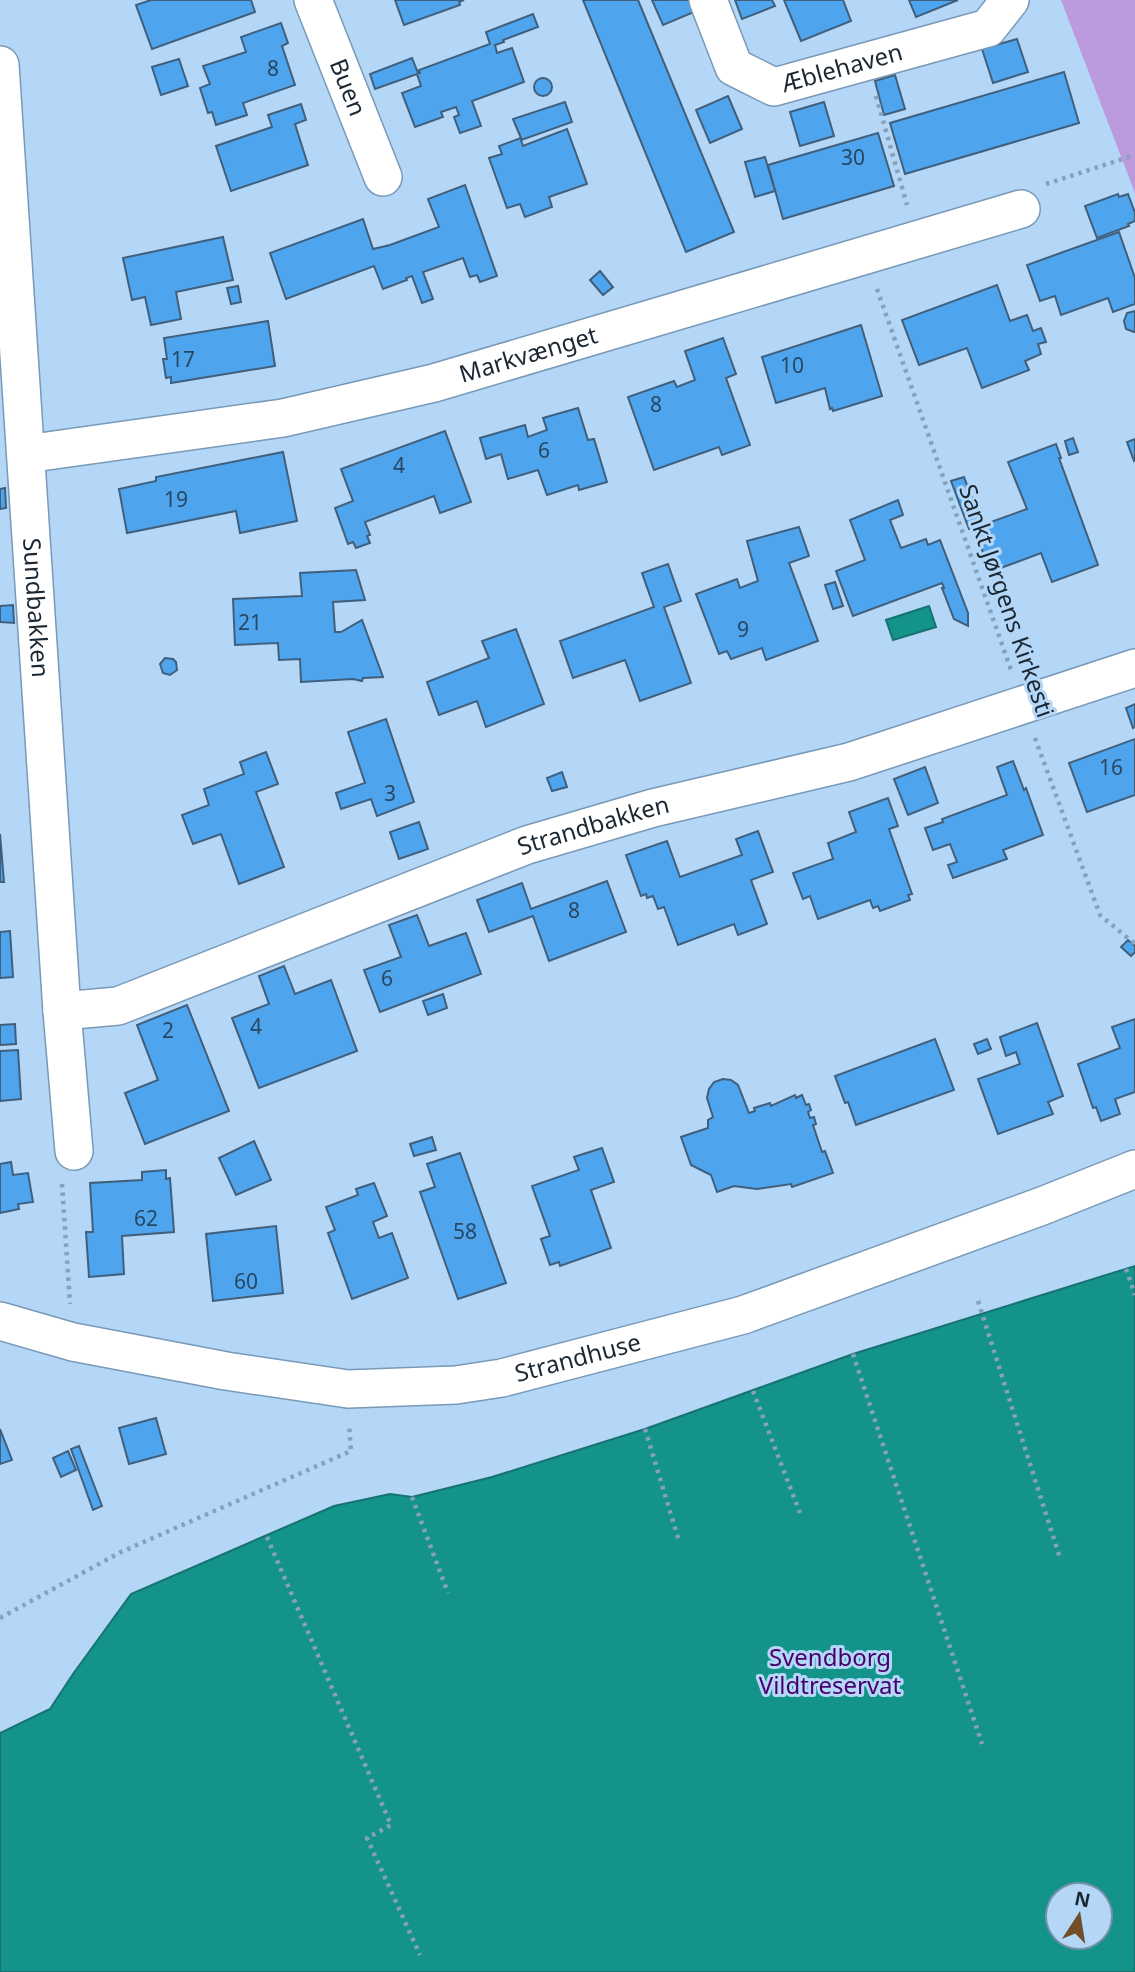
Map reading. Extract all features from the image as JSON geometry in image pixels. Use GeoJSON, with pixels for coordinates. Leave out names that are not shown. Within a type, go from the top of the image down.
{"type":"FeatureCollection","features":[{"type":"Feature","properties":{"kind":"street","name":"Buen"},"geometry":{"type":"LineString","coordinates":[[313,0],[383,177]]}},
{"type":"Feature","properties":{"kind":"street","name":"Æblehaven"},"geometry":{"type":"LineString","coordinates":[[708,0],[734,67],[774,87],[988,28],[1010,0]]}},
{"type":"Feature","properties":{"kind":"street","name":"Sundbakken"},"geometry":{"type":"LineString","coordinates":[[0,65],[62,1011],[74,1151]]}},
{"type":"Feature","properties":{"kind":"street","name":"Markvænget"},"geometry":{"type":"LineString","coordinates":[[26,454],[283,418],[434,383],[1021,209]]}},
{"type":"Feature","properties":{"kind":"street","name":"Strandbakken"},"geometry":{"type":"LineString","coordinates":[[62,1011],[118,1006],[527,845],[653,808],[849,762],[1135,668]]}},
{"type":"Feature","properties":{"kind":"street","name":"Strandhuse"},"geometry":{"type":"LineString","coordinates":[[0,1321],[73,1342],[226,1371],[348,1389],[413,1388],[502,1378],[743,1315],[1042,1206],[1135,1169]]}},
{"type":"Feature","properties":{"kind":"path"},"geometry":{"type":"LineString","coordinates":[[866,61],[917,240]]}},
{"type":"Feature","properties":{"kind":"path"},"geometry":{"type":"LineString","coordinates":[[1021,209],[1044,185],[1135,155]]}},
{"type":"Feature","properties":{"kind":"path","name":"Sankt Jørgens Kirkesti"},"geometry":{"type":"LineString","coordinates":[[865,255],[1100,915],[1135,944]]}},
{"type":"Feature","properties":{"kind":"path"},"geometry":{"type":"LineString","coordinates":[[73,1342],[61,1172],[74,1151]]}},
{"type":"Feature","properties":{"kind":"path"},"geometry":{"type":"LineString","coordinates":[[1126,1269],[1135,1295]]}},
{"type":"Feature","properties":{"kind":"path"},"geometry":{"type":"LineString","coordinates":[[978,1301],[1060,1558]]}},
{"type":"Feature","properties":{"kind":"path"},"geometry":{"type":"LineString","coordinates":[[853,1354],[982,1744]]}},
{"type":"Feature","properties":{"kind":"path"},"geometry":{"type":"LineString","coordinates":[[0,1618],[121,1552],[351,1451],[348,1389]]}},
{"type":"Feature","properties":{"kind":"path"},"geometry":{"type":"LineString","coordinates":[[752,1391],[800,1513]]}},
{"type":"Feature","properties":{"kind":"path"},"geometry":{"type":"LineString","coordinates":[[645,1429],[679,1541]]}},
{"type":"Feature","properties":{"kind":"path"},"geometry":{"type":"LineString","coordinates":[[412,1497],[448,1593]]}},
{"type":"Feature","properties":{"kind":"path"},"geometry":{"type":"LineString","coordinates":[[267,1536],[391,1825],[367,1838],[420,1955]]}},
{"type":"Feature","properties":{"kind":"shaded area"},"geometry":{"type":"Polygon","coordinates":[[[1061,0],[1135,0],[1135,193],[1061,0]]]}},
{"type":"Feature","properties":{"kind":"shaded area"},"geometry":{"type":"Polygon","coordinates":[[[929,606],[936,627],[893,640],[886,620],[929,606]]]}},
{"type":"Feature","properties":{"kind":"shaded area","name":"Svendborg Vildtreservat"},"geometry":{"type":"Polygon","coordinates":[[[1135,1266],[1135,1972],[0,1972],[0,1733],[50,1709],[131,1594],[334,1506],[390,1494],[412,1497],[492,1477],[645,1429],[853,1354],[1135,1266]]]}},
{"type":"Feature","properties":{"kind":"building"},"geometry":{"type":"Polygon","coordinates":[[[151,0],[251,0],[255,12],[152,49],[136,5],[151,0]]]}},
{"type":"Feature","properties":{"kind":"building"},"geometry":{"type":"Polygon","coordinates":[[[395,0],[464,0],[459,2],[460,5],[404,25],[395,0]]]}},
{"type":"Feature","properties":{"kind":"building"},"geometry":{"type":"Polygon","coordinates":[[[583,0],[638,0],[734,232],[686,252],[583,0]]]}},
{"type":"Feature","properties":{"kind":"building"},"geometry":{"type":"Polygon","coordinates":[[[652,0],[690,0],[694,12],[663,25],[652,0]]]}},
{"type":"Feature","properties":{"kind":"building"},"geometry":{"type":"Polygon","coordinates":[[[735,0],[772,0],[775,6],[742,19],[735,0]]]}},
{"type":"Feature","properties":{"kind":"building"},"geometry":{"type":"Polygon","coordinates":[[[784,0],[843,0],[851,21],[801,41],[784,0]]]}},
{"type":"Feature","properties":{"kind":"building"},"geometry":{"type":"Polygon","coordinates":[[[909,0],[958,0],[916,17],[909,0]]]}},
{"type":"Feature","properties":{"kind":"building"},"geometry":{"type":"Polygon","coordinates":[[[533,14],[538,27],[495,45],[497,53],[512,48],[524,82],[472,101],[481,126],[460,133],[454,117],[459,115],[456,107],[441,112],[443,117],[415,127],[402,93],[421,86],[417,74],[375,89],[370,74],[412,58],[420,73],[419,70],[490,44],[486,32],[533,14]]]}},
{"type":"Feature","properties":{"kind":"building"},"geometry":{"type":"Polygon","coordinates":[[[281,23],[288,43],[282,46],[295,85],[243,103],[247,115],[216,125],[212,112],[208,113],[200,88],[210,84],[203,66],[246,52],[241,37],[281,23]]]}},
{"type":"Feature","properties":{"kind":"building"},"geometry":{"type":"Polygon","coordinates":[[[1017,39],[1028,72],[993,83],[982,49],[1017,39]]]}},
{"type":"Feature","properties":{"kind":"building"},"geometry":{"type":"Polygon","coordinates":[[[179,59],[188,86],[161,95],[152,67],[179,59]]]}},
{"type":"Feature","properties":{"kind":"building"},"geometry":{"type":"Polygon","coordinates":[[[1064,72],[1079,123],[905,174],[890,123],[1064,72]]]}},
{"type":"Feature","properties":{"kind":"building"},"geometry":{"type":"Polygon","coordinates":[[[895,75],[905,109],[884,115],[875,81],[895,75]]]}},
{"type":"Feature","properties":{"kind":"building"},"geometry":{"type":"Polygon","coordinates":[[[539,78],[547,78],[552,87],[550,94],[539,96],[534,91],[534,83],[539,78]]]}},
{"type":"Feature","properties":{"kind":"building"},"geometry":{"type":"Polygon","coordinates":[[[728,96],[742,129],[710,143],[696,110],[728,96]]]}},
{"type":"Feature","properties":{"kind":"building"},"geometry":{"type":"Polygon","coordinates":[[[565,102],[572,122],[521,140],[523,146],[567,129],[587,184],[549,197],[552,207],[525,217],[520,204],[507,208],[489,158],[502,154],[499,146],[521,138],[513,119],[565,102]]]}},
{"type":"Feature","properties":{"kind":"building"},"geometry":{"type":"Polygon","coordinates":[[[824,102],[834,136],[800,146],[790,112],[824,102]]]}},
{"type":"Feature","properties":{"kind":"building"},"geometry":{"type":"Polygon","coordinates":[[[301,104],[306,120],[295,124],[308,165],[231,191],[216,146],[272,127],[268,115],[301,104]]]}},
{"type":"Feature","properties":{"kind":"building"},"geometry":{"type":"Polygon","coordinates":[[[878,133],[894,186],[783,219],[768,165],[878,133]]]}},
{"type":"Feature","properties":{"kind":"building"},"geometry":{"type":"Polygon","coordinates":[[[765,157],[775,191],[755,197],[745,162],[765,157]]]}},
{"type":"Feature","properties":{"kind":"building"},"geometry":{"type":"Polygon","coordinates":[[[465,185],[497,276],[480,282],[477,275],[470,277],[463,258],[423,272],[433,299],[422,303],[412,276],[383,289],[374,266],[286,299],[270,253],[363,219],[373,249],[390,245],[439,227],[428,199],[465,185]]]}},
{"type":"Feature","properties":{"kind":"building"},"geometry":{"type":"Polygon","coordinates":[[[1118,194],[1119,197],[1128,194],[1135,221],[1128,224],[1129,226],[1097,238],[1085,206],[1118,194]]]}},
{"type":"Feature","properties":{"kind":"building"},"geometry":{"type":"Polygon","coordinates":[[[1119,232],[1135,278],[1135,304],[1113,312],[1108,298],[1061,315],[1055,296],[1040,301],[1027,265],[1119,232]]]}},
{"type":"Feature","properties":{"kind":"building"},"geometry":{"type":"Polygon","coordinates":[[[223,237],[233,280],[176,292],[181,319],[151,325],[145,297],[132,300],[123,258],[223,237]]]}},
{"type":"Feature","properties":{"kind":"building"},"geometry":{"type":"Polygon","coordinates":[[[600,271],[613,287],[603,295],[590,280],[600,271]]]}},
{"type":"Feature","properties":{"kind":"building"},"geometry":{"type":"Polygon","coordinates":[[[997,285],[1010,321],[1027,315],[1033,331],[1041,328],[1046,342],[1038,344],[1041,354],[1025,361],[1029,370],[982,388],[967,348],[919,365],[902,320],[997,285]]]}},
{"type":"Feature","properties":{"kind":"building"},"geometry":{"type":"Polygon","coordinates":[[[238,286],[241,302],[231,304],[227,288],[238,286]]]}},
{"type":"Feature","properties":{"kind":"building"},"geometry":{"type":"Polygon","coordinates":[[[1135,311],[1134,332],[1126,329],[1124,321],[1127,313],[1135,311]]]}},
{"type":"Feature","properties":{"kind":"building"},"geometry":{"type":"Polygon","coordinates":[[[268,321],[275,366],[171,383],[171,377],[166,378],[164,338],[268,321]]]}},
{"type":"Feature","properties":{"kind":"building"},"geometry":{"type":"Polygon","coordinates":[[[861,325],[882,396],[833,411],[830,409],[825,388],[776,403],[762,357],[861,325]]]}},
{"type":"Feature","properties":{"kind":"building"},"geometry":{"type":"Polygon","coordinates":[[[723,338],[736,374],[726,378],[750,445],[722,455],[719,447],[654,470],[628,397],[674,381],[677,387],[695,380],[685,351],[723,338]]]}},
{"type":"Feature","properties":{"kind":"building"},"geometry":{"type":"Polygon","coordinates":[[[578,408],[588,440],[594,439],[607,482],[579,490],[578,485],[547,495],[538,470],[508,479],[501,454],[486,459],[480,438],[525,425],[528,437],[547,430],[543,418],[578,408]]]}},
{"type":"Feature","properties":{"kind":"building"},"geometry":{"type":"Polygon","coordinates":[[[445,431],[471,502],[440,513],[434,496],[365,522],[370,543],[356,548],[353,542],[348,544],[335,508],[353,501],[341,469],[445,431]]]}},
{"type":"Feature","properties":{"kind":"building"},"geometry":{"type":"Polygon","coordinates":[[[1073,438],[1078,452],[1069,455],[1065,441],[1073,438]]]}},
{"type":"Feature","properties":{"kind":"building"},"geometry":{"type":"Polygon","coordinates":[[[1135,439],[1135,460],[1134,461],[1127,442],[1135,439]]]}},
{"type":"Feature","properties":{"kind":"building"},"geometry":{"type":"Polygon","coordinates":[[[1056,444],[1098,565],[1052,582],[1041,553],[990,572],[974,528],[1027,509],[1008,462],[1056,444]]]}},
{"type":"Feature","properties":{"kind":"building"},"geometry":{"type":"Polygon","coordinates":[[[283,452],[297,521],[240,533],[236,511],[127,533],[119,489],[156,481],[156,477],[283,452]]]}},
{"type":"Feature","properties":{"kind":"building"},"geometry":{"type":"Polygon","coordinates":[[[964,477],[982,523],[969,529],[951,481],[964,477]]]}},
{"type":"Feature","properties":{"kind":"building"},"geometry":{"type":"Polygon","coordinates":[[[5,488],[6,508],[0,509],[0,489],[5,488]]]}},
{"type":"Feature","properties":{"kind":"building"},"geometry":{"type":"Polygon","coordinates":[[[898,500],[903,515],[890,520],[901,548],[926,539],[928,545],[940,540],[968,613],[968,626],[954,619],[942,583],[853,616],[836,571],[865,560],[850,520],[898,500]]]}},
{"type":"Feature","properties":{"kind":"building"},"geometry":{"type":"Polygon","coordinates":[[[799,527],[809,556],[789,563],[818,641],[766,660],[762,648],[731,659],[727,651],[719,654],[696,594],[737,579],[740,588],[758,581],[747,541],[799,527]]]}},
{"type":"Feature","properties":{"kind":"building"},"geometry":{"type":"Polygon","coordinates":[[[668,564],[681,601],[664,607],[691,683],[640,701],[625,660],[573,678],[560,641],[654,607],[642,573],[668,564]]]}},
{"type":"Feature","properties":{"kind":"building"},"geometry":{"type":"Polygon","coordinates":[[[356,570],[365,600],[333,602],[335,632],[341,632],[362,620],[383,677],[363,678],[362,681],[353,679],[301,682],[300,659],[279,660],[278,643],[235,645],[233,599],[302,596],[300,573],[356,570]]]}},
{"type":"Feature","properties":{"kind":"building"},"geometry":{"type":"Polygon","coordinates":[[[835,582],[843,606],[833,609],[825,585],[835,582]]]}},
{"type":"Feature","properties":{"kind":"building"},"geometry":{"type":"Polygon","coordinates":[[[13,605],[14,623],[0,622],[0,606],[13,605]]]}},
{"type":"Feature","properties":{"kind":"building"},"geometry":{"type":"Polygon","coordinates":[[[516,629],[544,704],[486,727],[477,701],[439,715],[427,682],[489,658],[482,641],[516,629]]]}},
{"type":"Feature","properties":{"kind":"building"},"geometry":{"type":"Polygon","coordinates":[[[165,658],[176,662],[177,670],[170,675],[163,673],[160,664],[165,658]]]}},
{"type":"Feature","properties":{"kind":"building"},"geometry":{"type":"Polygon","coordinates":[[[1135,704],[1135,727],[1133,728],[1126,708],[1135,704]]]}},
{"type":"Feature","properties":{"kind":"building"},"geometry":{"type":"Polygon","coordinates":[[[386,719],[414,802],[377,816],[371,799],[341,809],[336,793],[365,783],[348,732],[386,719]]]}},
{"type":"Feature","properties":{"kind":"building"},"geometry":{"type":"Polygon","coordinates":[[[1135,739],[1135,795],[1087,812],[1069,763],[1135,739]]]}},
{"type":"Feature","properties":{"kind":"building"},"geometry":{"type":"Polygon","coordinates":[[[266,752],[278,784],[256,792],[284,867],[239,884],[221,834],[193,844],[182,815],[209,805],[204,789],[244,774],[240,762],[266,752]]]}},
{"type":"Feature","properties":{"kind":"building"},"geometry":{"type":"Polygon","coordinates":[[[1013,761],[1043,835],[1003,850],[1007,859],[953,878],[948,865],[957,862],[950,844],[933,850],[925,828],[1007,795],[997,767],[1013,761]]]}},
{"type":"Feature","properties":{"kind":"building"},"geometry":{"type":"Polygon","coordinates":[[[925,767],[938,803],[908,815],[894,779],[925,767]]]}},
{"type":"Feature","properties":{"kind":"building"},"geometry":{"type":"Polygon","coordinates":[[[562,772],[567,787],[552,791],[547,778],[562,772]]]}},
{"type":"Feature","properties":{"kind":"building"},"geometry":{"type":"Polygon","coordinates":[[[888,798],[898,826],[889,829],[912,894],[908,895],[910,900],[880,911],[878,906],[873,908],[870,900],[818,919],[810,896],[803,899],[793,873],[833,859],[828,843],[856,832],[849,812],[888,798]]]}},
{"type":"Feature","properties":{"kind":"building"},"geometry":{"type":"Polygon","coordinates":[[[419,822],[428,849],[399,859],[390,832],[419,822]]]}},
{"type":"Feature","properties":{"kind":"building"},"geometry":{"type":"Polygon","coordinates":[[[758,831],[773,872],[751,880],[767,924],[738,935],[734,924],[678,945],[664,907],[658,909],[653,896],[641,896],[626,855],[667,841],[680,877],[742,855],[736,839],[758,831]]]}},
{"type":"Feature","properties":{"kind":"building"},"geometry":{"type":"Polygon","coordinates":[[[0,834],[4,882],[0,882],[0,834]]]}},
{"type":"Feature","properties":{"kind":"building"},"geometry":{"type":"Polygon","coordinates":[[[607,881],[626,932],[549,961],[533,916],[489,932],[477,900],[522,883],[531,909],[607,881]]]}},
{"type":"Feature","properties":{"kind":"building"},"geometry":{"type":"Polygon","coordinates":[[[417,915],[429,946],[466,933],[481,974],[380,1012],[364,970],[401,957],[389,925],[417,915]]]}},
{"type":"Feature","properties":{"kind":"building"},"geometry":{"type":"Polygon","coordinates":[[[10,931],[13,977],[0,978],[0,932],[10,931]]]}},
{"type":"Feature","properties":{"kind":"building"},"geometry":{"type":"Polygon","coordinates":[[[1128,940],[1135,946],[1135,952],[1131,956],[1121,947],[1128,940]]]}},
{"type":"Feature","properties":{"kind":"building"},"geometry":{"type":"Polygon","coordinates":[[[284,966],[295,994],[331,980],[357,1051],[259,1088],[232,1018],[269,1004],[259,976],[284,966]]]}},
{"type":"Feature","properties":{"kind":"building"},"geometry":{"type":"Polygon","coordinates":[[[443,994],[447,1008],[428,1015],[423,1001],[443,994]]]}},
{"type":"Feature","properties":{"kind":"building"},"geometry":{"type":"Polygon","coordinates":[[[187,1005],[229,1111],[145,1144],[125,1093],[158,1080],[137,1025],[187,1005]]]}},
{"type":"Feature","properties":{"kind":"building"},"geometry":{"type":"Polygon","coordinates":[[[1135,1019],[1135,1092],[1115,1099],[1120,1114],[1101,1121],[1096,1107],[1093,1108],[1078,1064],[1120,1048],[1112,1027],[1135,1019]]]}},
{"type":"Feature","properties":{"kind":"building"},"geometry":{"type":"Polygon","coordinates":[[[1037,1023],[1063,1096],[1048,1102],[1053,1114],[998,1134],[978,1079],[1020,1064],[1016,1052],[1006,1056],[1000,1037],[1037,1023]]]}},
{"type":"Feature","properties":{"kind":"building"},"geometry":{"type":"Polygon","coordinates":[[[15,1024],[16,1044],[0,1045],[0,1025],[15,1024]]]}},
{"type":"Feature","properties":{"kind":"building"},"geometry":{"type":"Polygon","coordinates":[[[935,1039],[954,1090],[856,1125],[835,1076],[935,1039]]]}},
{"type":"Feature","properties":{"kind":"building"},"geometry":{"type":"Polygon","coordinates":[[[987,1039],[991,1049],[978,1054],[974,1044],[987,1039]]]}},
{"type":"Feature","properties":{"kind":"building"},"geometry":{"type":"Polygon","coordinates":[[[18,1050],[21,1099],[0,1101],[0,1051],[18,1050]]]}},
{"type":"Feature","properties":{"kind":"building"},"geometry":{"type":"Polygon","coordinates":[[[723,1079],[738,1085],[749,1113],[755,1111],[754,1108],[770,1103],[771,1106],[795,1095],[796,1098],[802,1095],[806,1105],[809,1104],[810,1118],[814,1117],[816,1124],[813,1125],[822,1152],[825,1151],[833,1173],[792,1187],[791,1184],[757,1189],[734,1186],[717,1192],[711,1175],[691,1165],[681,1137],[708,1128],[708,1120],[713,1117],[707,1098],[709,1089],[714,1082],[723,1079]]]}},
{"type":"Feature","properties":{"kind":"building"},"geometry":{"type":"Polygon","coordinates":[[[432,1137],[436,1150],[414,1156],[410,1144],[432,1137]]]}},
{"type":"Feature","properties":{"kind":"building"},"geometry":{"type":"Polygon","coordinates":[[[254,1141],[271,1180],[236,1195],[219,1158],[254,1141]]]}},
{"type":"Feature","properties":{"kind":"building"},"geometry":{"type":"Polygon","coordinates":[[[602,1148],[614,1182],[591,1190],[611,1248],[560,1266],[559,1262],[550,1265],[541,1239],[550,1236],[532,1186],[579,1170],[574,1157],[602,1148]]]}},
{"type":"Feature","properties":{"kind":"building"},"geometry":{"type":"Polygon","coordinates":[[[460,1153],[506,1283],[458,1299],[420,1192],[435,1187],[427,1164],[460,1153]]]}},
{"type":"Feature","properties":{"kind":"building"},"geometry":{"type":"Polygon","coordinates":[[[11,1162],[13,1175],[28,1173],[33,1202],[18,1204],[19,1209],[0,1213],[0,1164],[11,1162]]]}},
{"type":"Feature","properties":{"kind":"building"},"geometry":{"type":"Polygon","coordinates":[[[166,1170],[166,1179],[170,1178],[174,1232],[122,1236],[124,1274],[89,1277],[86,1232],[93,1232],[90,1183],[142,1180],[142,1172],[166,1170]]]}},
{"type":"Feature","properties":{"kind":"building"},"geometry":{"type":"Polygon","coordinates":[[[374,1183],[387,1216],[373,1222],[379,1238],[392,1233],[408,1278],[352,1299],[328,1233],[335,1230],[326,1207],[358,1195],[356,1189],[374,1183]]]}},
{"type":"Feature","properties":{"kind":"building"},"geometry":{"type":"Polygon","coordinates":[[[276,1226],[283,1293],[213,1301],[206,1234],[276,1226]]]}},
{"type":"Feature","properties":{"kind":"building"},"geometry":{"type":"Polygon","coordinates":[[[156,1418],[166,1454],[129,1464],[119,1428],[156,1418]]]}},
{"type":"Feature","properties":{"kind":"building"},"geometry":{"type":"Polygon","coordinates":[[[0,1429],[12,1460],[0,1464],[0,1429]]]}},
{"type":"Feature","properties":{"kind":"building"},"geometry":{"type":"Polygon","coordinates":[[[79,1446],[102,1506],[93,1510],[71,1449],[79,1446]]]}},
{"type":"Feature","properties":{"kind":"building"},"geometry":{"type":"Polygon","coordinates":[[[68,1451],[76,1470],[61,1477],[53,1458],[68,1451]]]}}]}
